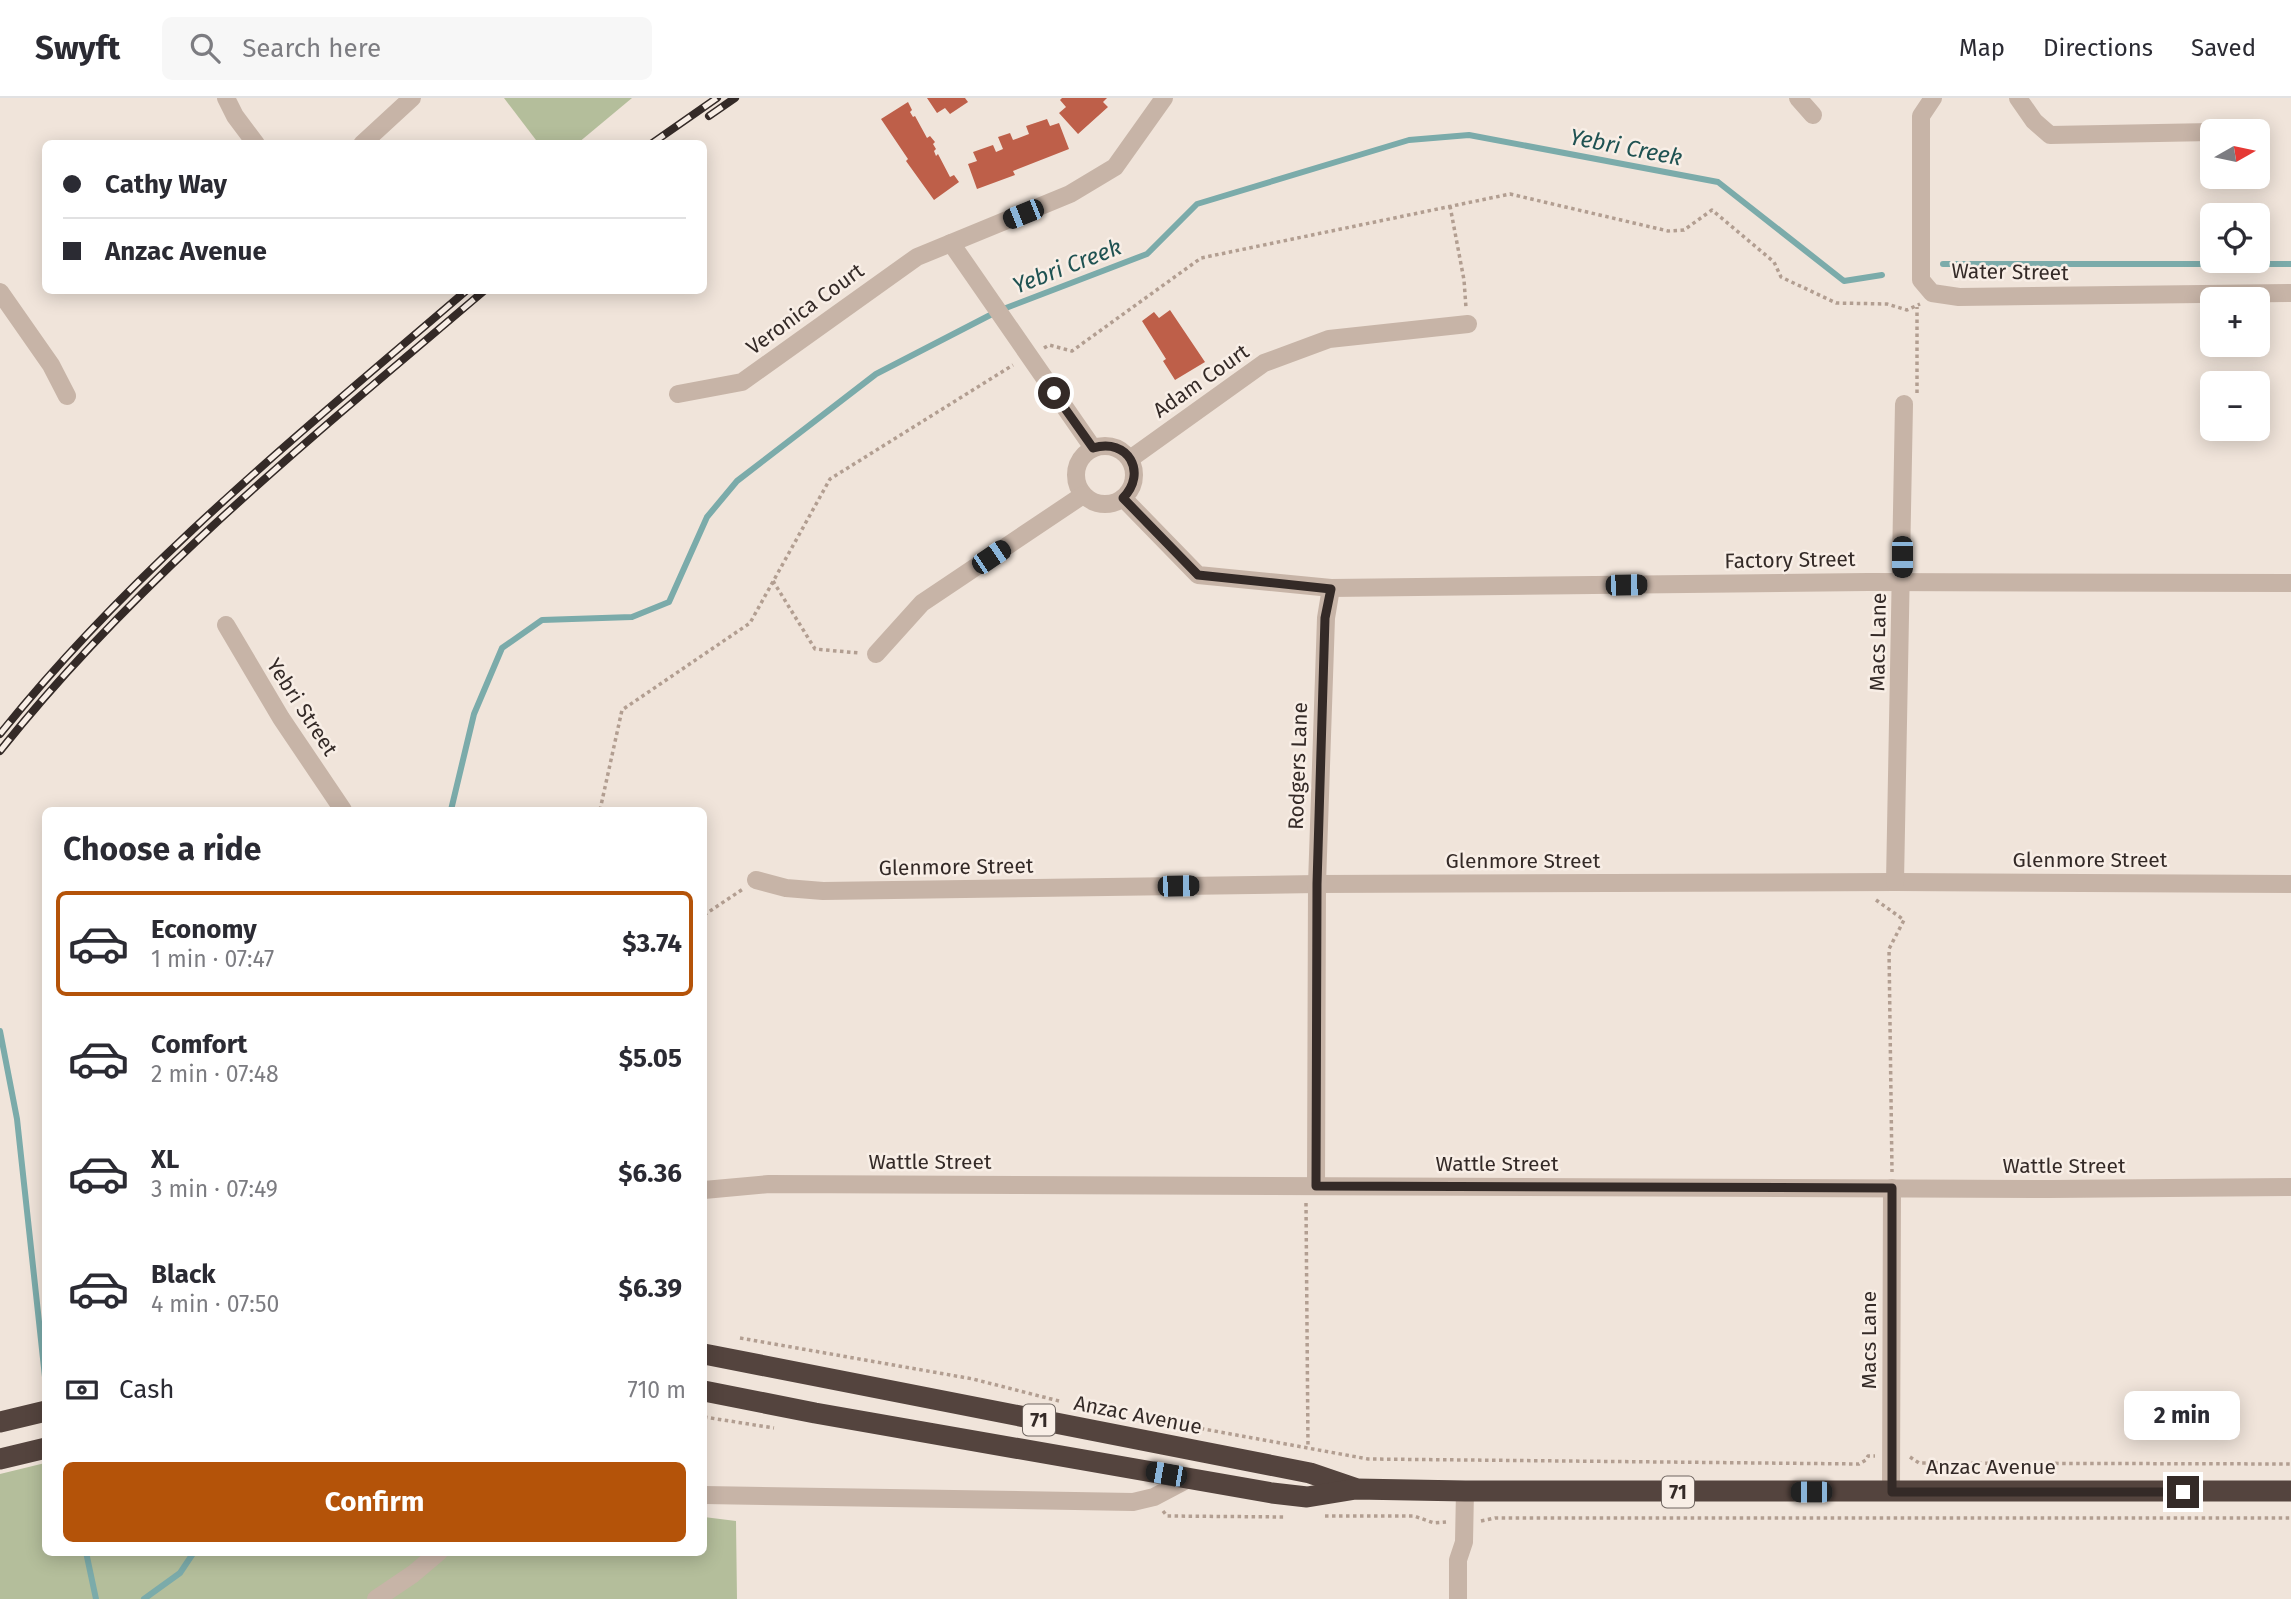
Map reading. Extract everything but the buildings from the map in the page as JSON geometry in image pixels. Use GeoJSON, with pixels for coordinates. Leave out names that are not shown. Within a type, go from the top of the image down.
{"type":"FeatureCollection","features":[{"type":"Feature","properties":{"kind":"highway","name":"Anzac Avenue"},"geometry":{"type":"LineString","coordinates":[[707,1355],[1310,1473],[1356,1489]]}},
{"type":"Feature","properties":{"kind":"highway","name":"Anzac Avenue"},"geometry":{"type":"LineString","coordinates":[[707,1392],[815,1413],[1307,1497],[1356,1489],[1465,1492],[2291,1491]]}},
{"type":"Feature","properties":{"kind":"highway"},"geometry":{"type":"LineString","coordinates":[[0,1422],[42,1412]]}},
{"type":"Feature","properties":{"kind":"highway"},"geometry":{"type":"LineString","coordinates":[[0,1459],[42,1449]]}},
{"type":"Feature","properties":{"kind":"street"},"geometry":{"type":"LineString","coordinates":[[226,98],[235,116],[253,140]]}},
{"type":"Feature","properties":{"kind":"street"},"geometry":{"type":"LineString","coordinates":[[366,140],[412,98]]}},
{"type":"Feature","properties":{"kind":"street","name":"Veronica Court"},"geometry":{"type":"LineString","coordinates":[[678,394],[742,382],[917,257],[1070,194],[1115,167],[1164,98]]}},
{"type":"Feature","properties":{"kind":"street"},"geometry":{"type":"LineString","coordinates":[[1798,98],[1812,115]]}},
{"type":"Feature","properties":{"kind":"street","name":"Water Street"},"geometry":{"type":"LineString","coordinates":[[1933,98],[1921,116],[1921,280],[1932,293],[1959,297],[2291,293]]}},
{"type":"Feature","properties":{"kind":"street"},"geometry":{"type":"LineString","coordinates":[[2018,98],[2034,121],[2050,135],[2200,132]]}},
{"type":"Feature","properties":{"kind":"street"},"geometry":{"type":"LineString","coordinates":[[951,243],[1093,448]]}},
{"type":"Feature","properties":{"kind":"street"},"geometry":{"type":"LineString","coordinates":[[0,292],[51,365],[66,396]]}},
{"type":"Feature","properties":{"kind":"street","name":"Adam Court"},"geometry":{"type":"LineString","coordinates":[[1130,458],[1264,363],[1329,339],[1468,324]]}},
{"type":"Feature","properties":{"kind":"street","name":"Macs Lane"},"geometry":{"type":"LineString","coordinates":[[1895,882],[1904,404]]}},
{"type":"Feature","properties":{"kind":"street"},"geometry":{"type":"LineString","coordinates":[[1101,445],[1118,448],[1130,458],[1135,475],[1134,484],[1123,498],[1107,505],[1090,500],[1078,487],[1077,469],[1080,460],[1093,448],[1101,445]]}},
{"type":"Feature","properties":{"kind":"street"},"geometry":{"type":"LineString","coordinates":[[876,654],[922,603],[1083,495]]}},
{"type":"Feature","properties":{"kind":"street"},"geometry":{"type":"LineString","coordinates":[[1123,498],[1198,575],[1331,589]]}},
{"type":"Feature","properties":{"kind":"street","name":"Factory Street"},"geometry":{"type":"LineString","coordinates":[[1331,589],[1902,582],[2291,583]]}},
{"type":"Feature","properties":{"kind":"street","name":"Rodgers Lane"},"geometry":{"type":"LineString","coordinates":[[1316,1186],[1317,884],[1325,618],[1331,589]]}},
{"type":"Feature","properties":{"kind":"street","name":"Yebri Street"},"geometry":{"type":"LineString","coordinates":[[226,625],[281,718],[341,807]]}},
{"type":"Feature","properties":{"kind":"street","name":"Glenmore Street"},"geometry":{"type":"LineString","coordinates":[[756,880],[786,888],[823,891],[1317,884],[2291,884]]}},
{"type":"Feature","properties":{"kind":"street","name":"Wattle Street"},"geometry":{"type":"LineString","coordinates":[[707,1190],[769,1184],[2291,1187]]}},
{"type":"Feature","properties":{"kind":"street","name":"Macs Lane"},"geometry":{"type":"LineString","coordinates":[[1892,1188],[1892,1492]]}},
{"type":"Feature","properties":{"kind":"street"},"geometry":{"type":"LineString","coordinates":[[707,1494],[983,1491],[1133,1502],[1154,1497],[1190,1478]]}},
{"type":"Feature","properties":{"kind":"street"},"geometry":{"type":"LineString","coordinates":[[1458,1599],[1458,1560],[1464,1542],[1465,1492]]}},
{"type":"Feature","properties":{"kind":"street"},"geometry":{"type":"LineString","coordinates":[[376,1599],[434,1556]]}},
{"type":"Feature","properties":{"kind":"path"},"geometry":{"type":"LineString","coordinates":[[601,807],[622,710],[750,623],[830,479],[1028,356],[1049,345],[1072,351],[1201,258],[1510,194],[1668,231],[1685,230],[1712,210],[1774,262],[1781,277],[1836,303],[1887,304],[1907,310],[1917,307],[1932,293]]}},
{"type":"Feature","properties":{"kind":"path"},"geometry":{"type":"LineString","coordinates":[[1450,206],[1464,280],[1468,324]]}},
{"type":"Feature","properties":{"kind":"path"},"geometry":{"type":"LineString","coordinates":[[1904,404],[1917,393],[1917,307]]}},
{"type":"Feature","properties":{"kind":"path"},"geometry":{"type":"LineString","coordinates":[[773,581],[815,649],[876,654]]}},
{"type":"Feature","properties":{"kind":"path"},"geometry":{"type":"LineString","coordinates":[[707,913],[756,880]]}},
{"type":"Feature","properties":{"kind":"path"},"geometry":{"type":"LineString","coordinates":[[1874,899],[1904,920],[1889,949],[1892,1188]]}},
{"type":"Feature","properties":{"kind":"path"},"geometry":{"type":"LineString","coordinates":[[1310,1473],[1306,1201],[1316,1186]]}},
{"type":"Feature","properties":{"kind":"path"},"geometry":{"type":"LineString","coordinates":[[730,1337],[973,1379],[1062,1402]]}},
{"type":"Feature","properties":{"kind":"path"},"geometry":{"type":"LineString","coordinates":[[1177,1424],[1368,1459],[1859,1464],[1868,1456],[1910,1456],[1919,1463],[2291,1464]]}},
{"type":"Feature","properties":{"kind":"path"},"geometry":{"type":"LineString","coordinates":[[1477,1522],[1495,1518],[2291,1518]]}},
{"type":"Feature","properties":{"kind":"green space"},"geometry":{"type":"Polygon","coordinates":[[[504,98],[632,98],[582,140],[536,140],[504,98]]]}},
{"type":"Feature","properties":{"kind":"green space"},"geometry":{"type":"Polygon","coordinates":[[[42,1464],[42,1556],[707,1556],[707,1517],[736,1521],[737,1599],[0,1599],[0,1474],[42,1464]]]}},
{"type":"Feature","properties":{"kind":"waterway","name":"Yebri Creek"},"geometry":{"type":"LineString","coordinates":[[452,807],[474,714],[502,648],[542,620],[632,617],[669,602],[707,517],[737,481],[876,374],[998,311],[1147,254],[1197,204],[1409,140],[1469,135],[1718,182],[1844,281],[1882,275]]}},
{"type":"Feature","properties":{"kind":"waterway"},"geometry":{"type":"LineString","coordinates":[[1943,264],[2291,264]]}},
{"type":"Feature","properties":{"kind":"waterway"},"geometry":{"type":"LineString","coordinates":[[0,1031],[17,1119],[42,1349]]}},
{"type":"Feature","properties":{"kind":"waterway"},"geometry":{"type":"LineString","coordinates":[[87,1556],[96,1599]]}},
{"type":"Feature","properties":{"kind":"waterway","name":"Yebri Creek"},"geometry":{"type":"LineString","coordinates":[[144,1599],[180,1573],[191,1556]]}},
{"type":"Feature","properties":{"kind":"railway"},"geometry":{"type":"LineString","coordinates":[[657,140],[717,98]]}},
{"type":"Feature","properties":{"kind":"railway"},"geometry":{"type":"LineString","coordinates":[[709,116],[735,98]]}},
{"type":"Feature","properties":{"kind":"railway"},"geometry":{"type":"LineString","coordinates":[[0,734],[52,672],[164,557],[283,448],[462,294]]}},
{"type":"Feature","properties":{"kind":"railway"},"geometry":{"type":"LineString","coordinates":[[0,751],[54,687],[170,566],[293,453],[480,294]]}},
{"type":"Feature","properties":{"kind":"route"},"geometry":{"type":"LineString","coordinates":[[1054,393],[1093,448],[1109,445],[1125,452],[1130,458],[1134,467],[1134,484],[1123,498],[1198,575],[1331,589],[1325,618],[1317,884],[1316,1186],[1892,1188],[1892,1492],[2183,1492]]}}]}
